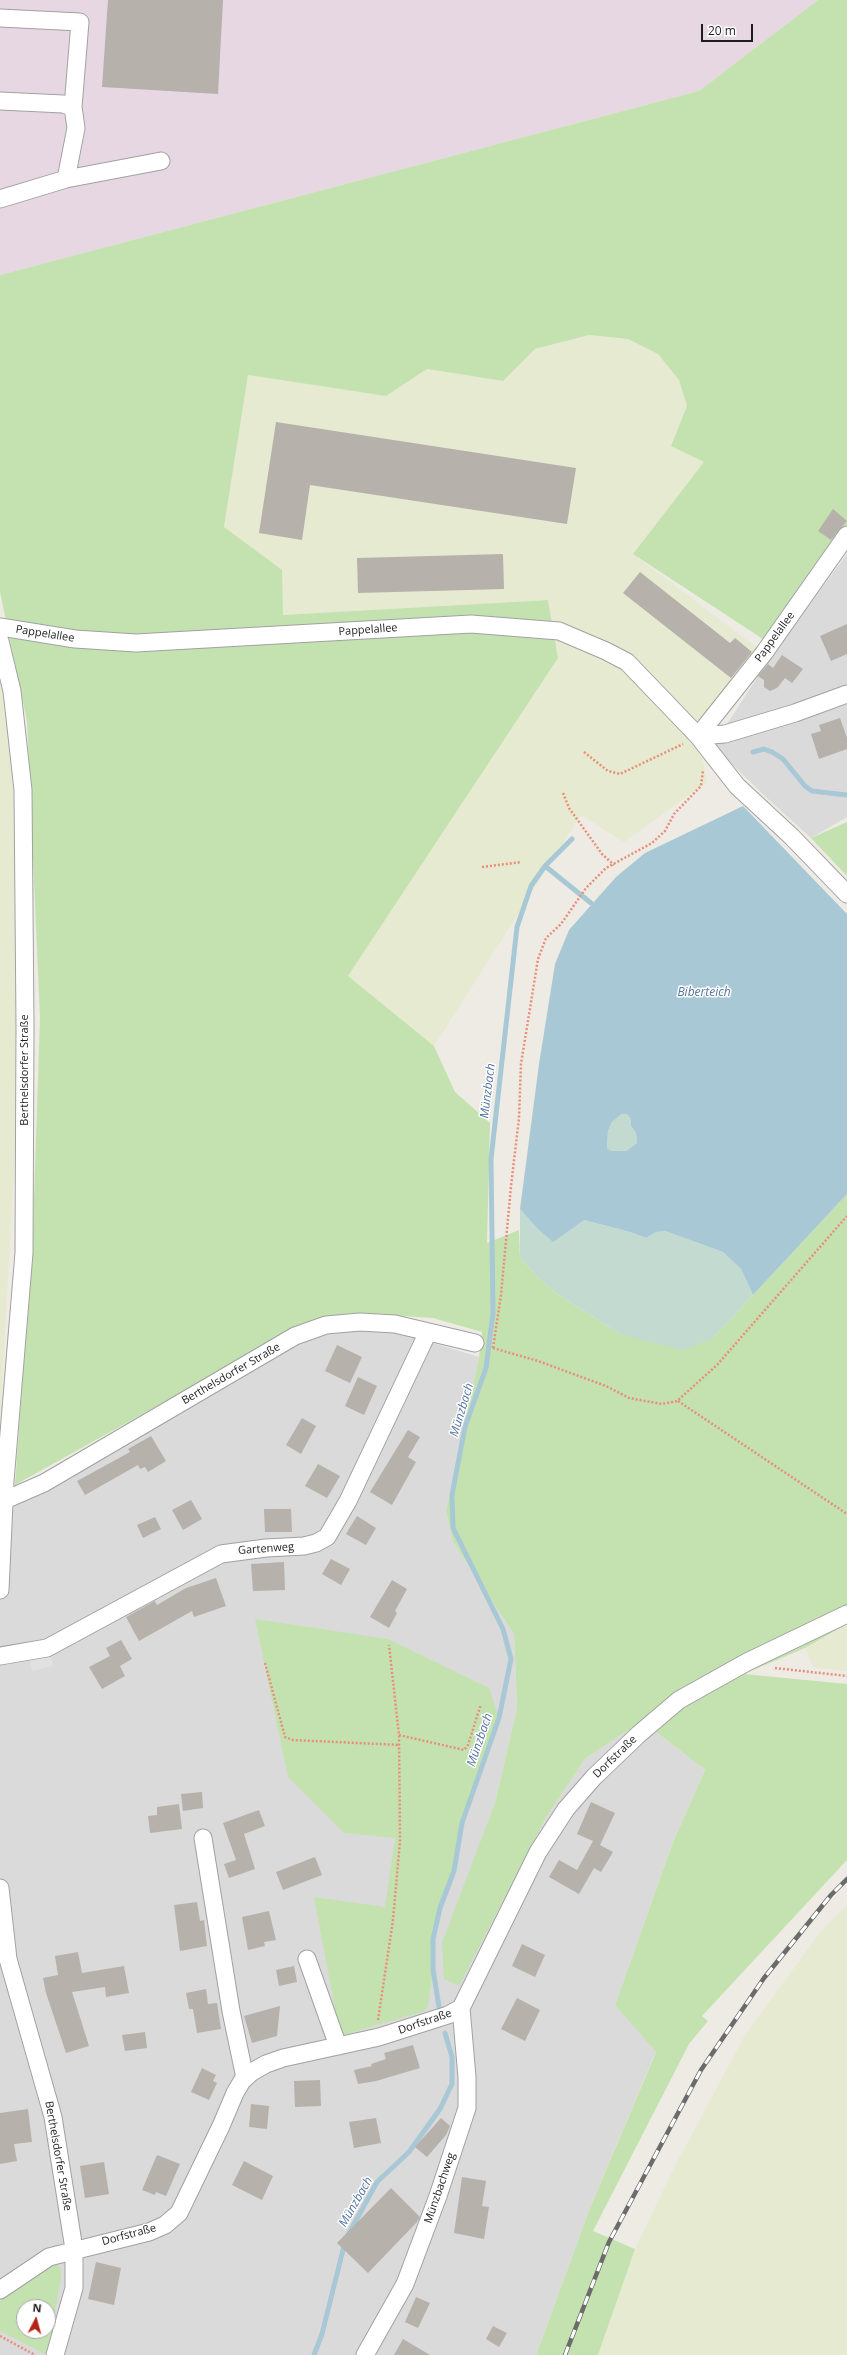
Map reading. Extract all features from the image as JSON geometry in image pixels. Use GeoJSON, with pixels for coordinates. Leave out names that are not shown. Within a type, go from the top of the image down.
{"type":"FeatureCollection","features":[{"type":"Feature","properties":{"kind":"street"},"geometry":{"type":"LineString","coordinates":[[0,18],[80,22],[73,107],[76,128],[66,179]]}},
{"type":"Feature","properties":{"kind":"street"},"geometry":{"type":"LineString","coordinates":[[0,101],[63,104],[73,107]]}},
{"type":"Feature","properties":{"kind":"street"},"geometry":{"type":"LineString","coordinates":[[0,199],[66,179],[160,161]]}},
{"type":"Feature","properties":{"kind":"street","name":"Pappelallee"},"geometry":{"type":"LineString","coordinates":[[0,627],[75,639],[136,643],[471,624],[559,631],[606,651],[627,662],[702,742],[847,535]]}},
{"type":"Feature","properties":{"kind":"street","name":"Berthelsdorfer Straße"},"geometry":{"type":"LineString","coordinates":[[0,641],[12,691],[23,790],[25,1026],[24,1254],[5,1500],[0,1590]]}},
{"type":"Feature","properties":{"kind":"street"},"geometry":{"type":"LineString","coordinates":[[847,694],[796,713],[702,742],[737,786],[792,836],[847,894]]}},
{"type":"Feature","properties":{"kind":"street","name":"Berthelsdorfer Straße"},"geometry":{"type":"LineString","coordinates":[[5,1500],[44,1483],[295,1336],[326,1325],[360,1322],[395,1324],[475,1343]]}},
{"type":"Feature","properties":{"kind":"street","name":"Gartenweg"},"geometry":{"type":"LineString","coordinates":[[0,1656],[47,1648],[221,1554],[310,1545],[327,1537],[348,1501],[428,1332]]}},
{"type":"Feature","properties":{"kind":"street","name":"Dorfstraße"},"geometry":{"type":"LineString","coordinates":[[0,2290],[49,2257],[74,2249],[149,2232],[165,2225],[178,2213],[221,2126],[235,2093],[245,2078],[266,2064],[379,2037],[455,2012],[538,1852],[566,1809],[594,1777],[656,1719],[680,1700],[747,1662],[847,1614]]}},
{"type":"Feature","properties":{"kind":"street"},"geometry":{"type":"LineString","coordinates":[[203,1838],[231,2011],[245,2078]]}},
{"type":"Feature","properties":{"kind":"street","name":"Berthelsdorfer Straße"},"geometry":{"type":"LineString","coordinates":[[0,1888],[8,1959],[53,2117],[74,2249],[74,2288],[55,2355]]}},
{"type":"Feature","properties":{"kind":"street"},"geometry":{"type":"LineString","coordinates":[[307,1959],[338,2046]]}},
{"type":"Feature","properties":{"kind":"street","name":"Münzbachweg"},"geometry":{"type":"LineString","coordinates":[[365,2355],[405,2284],[438,2196],[467,2108],[467,2077],[455,2012]]}},
{"type":"Feature","properties":{"kind":"path"},"geometry":{"type":"LineString","coordinates":[[584,752],[608,771],[620,774],[702,742],[701,786],[681,806],[665,831],[652,844],[606,868],[586,888],[561,924],[546,938],[538,959],[521,1064],[519,1118],[511,1186],[502,1295],[493,1348],[538,1361],[606,1386],[629,1398],[662,1404],[677,1401],[716,1365],[847,1216]]}},
{"type":"Feature","properties":{"kind":"path"},"geometry":{"type":"LineString","coordinates":[[563,793],[569,808],[602,854],[614,865]]}},
{"type":"Feature","properties":{"kind":"path"},"geometry":{"type":"LineString","coordinates":[[482,867],[521,862]]}},
{"type":"Feature","properties":{"kind":"path"},"geometry":{"type":"LineString","coordinates":[[677,1401],[847,1514]]}},
{"type":"Feature","properties":{"kind":"path"},"geometry":{"type":"LineString","coordinates":[[379,2037],[378,2024],[393,1920],[399,1848],[400,1745],[389,1645]]}},
{"type":"Feature","properties":{"kind":"path"},"geometry":{"type":"LineString","coordinates":[[747,1662],[757,1666],[847,1676]]}},
{"type":"Feature","properties":{"kind":"path"},"geometry":{"type":"LineString","coordinates":[[265,1663],[285,1737],[293,1740],[400,1745]]}},
{"type":"Feature","properties":{"kind":"path"},"geometry":{"type":"LineString","coordinates":[[399,1735],[464,1750],[467,1747],[481,1704]]}},
{"type":"Feature","properties":{"kind":"path"},"geometry":{"type":"LineString","coordinates":[[0,2336],[35,2355]]}},
{"type":"Feature","properties":{"kind":"shaded area"},"geometry":{"type":"Polygon","coordinates":[[[0,0],[818,0],[699,91],[0,275],[0,0]]]}},
{"type":"Feature","properties":{"kind":"shaded area"},"geometry":{"type":"Polygon","coordinates":[[[847,554],[847,817],[811,838],[713,746],[769,659],[847,554]]]}},
{"type":"Feature","properties":{"kind":"shaded area"},"geometry":{"type":"Polygon","coordinates":[[[360,1326],[393,1331],[479,1357],[446,1511],[453,1542],[514,1634],[517,1708],[495,1803],[545,1819],[585,1759],[628,1730],[655,1731],[705,1770],[673,1842],[615,2005],[656,2051],[590,2208],[536,2355],[0,2355],[0,1508],[296,1341],[326,1331],[360,1326]]]}},
{"type":"Feature","properties":{"kind":"shaded area"},"geometry":{"type":"Polygon","coordinates":[[[51,1654],[53,1666],[32,1671],[30,1659],[51,1654]]]}},
{"type":"Feature","properties":{"kind":"green space"},"geometry":{"type":"Polygon","coordinates":[[[818,0],[847,0],[847,527],[766,641],[633,554],[704,462],[671,446],[687,406],[679,380],[658,354],[628,339],[589,335],[535,349],[503,381],[427,369],[386,396],[248,375],[224,527],[282,570],[283,615],[548,600],[558,658],[348,976],[434,1046],[455,1092],[490,1123],[487,1243],[519,1230],[520,1257],[536,1276],[556,1293],[620,1334],[712,1339],[847,1194],[847,1624],[805,1648],[744,1674],[847,1684],[847,1860],[702,2016],[708,2021],[689,2044],[593,2231],[635,2249],[598,2355],[536,2355],[590,2208],[656,2052],[615,2005],[673,1842],[705,1770],[655,1731],[628,1730],[585,1759],[545,1819],[459,1986],[444,1979],[442,1943],[495,1803],[517,1708],[514,1634],[453,1542],[446,1511],[479,1357],[482,1332],[433,1318],[357,1313],[323,1318],[295,1329],[15,1485],[33,1228],[40,1018],[27,721],[0,592],[0,275],[699,91],[818,0]]]}},
{"type":"Feature","properties":{"kind":"green space"},"geometry":{"type":"Polygon","coordinates":[[[589,335],[628,339],[658,354],[679,380],[687,406],[671,446],[705,462],[633,554],[764,653],[698,736],[707,782],[624,842],[581,815],[434,1046],[348,976],[558,658],[548,600],[283,615],[224,528],[248,375],[386,396],[427,369],[503,381],[535,349],[589,335]]]}},
{"type":"Feature","properties":{"kind":"green space"},"geometry":{"type":"Polygon","coordinates":[[[0,676],[9,720],[15,789],[17,930],[16,1132],[0,1423],[0,676]]]}},
{"type":"Feature","properties":{"kind":"green space"},"geometry":{"type":"Polygon","coordinates":[[[847,822],[847,876],[811,838],[847,822]]]}},
{"type":"Feature","properties":{"kind":"green space"},"geometry":{"type":"Polygon","coordinates":[[[622,1114],[628,1114],[631,1119],[631,1126],[636,1133],[637,1143],[626,1151],[611,1152],[607,1148],[608,1131],[612,1122],[622,1114]]]}},
{"type":"Feature","properties":{"kind":"green space"},"geometry":{"type":"Polygon","coordinates":[[[520,1209],[537,1228],[584,1220],[630,1232],[646,1238],[656,1232],[665,1231],[723,1252],[741,1269],[753,1295],[712,1339],[682,1350],[620,1334],[556,1293],[536,1276],[520,1257],[520,1209]]]}},
{"type":"Feature","properties":{"kind":"green space"},"geometry":{"type":"Polygon","coordinates":[[[255,1619],[388,1639],[489,1688],[499,1718],[462,1823],[454,1871],[440,1908],[433,1939],[433,1969],[428,2007],[422,2012],[340,2036],[314,1897],[385,1907],[395,1838],[344,1833],[288,1777],[255,1619]]]}},
{"type":"Feature","properties":{"kind":"green space"},"geometry":{"type":"Polygon","coordinates":[[[847,1624],[847,1671],[813,1667],[805,1648],[847,1624]]]}},
{"type":"Feature","properties":{"kind":"green space"},"geometry":{"type":"Polygon","coordinates":[[[847,1905],[847,2355],[598,2355],[635,2249],[674,2168],[745,2035],[821,1931],[847,1905]]]}},
{"type":"Feature","properties":{"kind":"green space"},"geometry":{"type":"Polygon","coordinates":[[[57,2264],[61,2269],[61,2278],[56,2307],[56,2299],[16,2299],[16,2339],[50,2339],[45,2354],[0,2331],[0,2301],[50,2265],[57,2264]]]}},
{"type":"Feature","properties":{"kind":"water","name":"Biberteich"},"geometry":{"type":"Polygon","coordinates":[[[743,806],[847,914],[847,1194],[753,1295],[741,1269],[723,1252],[665,1231],[656,1232],[646,1238],[630,1232],[584,1220],[553,1242],[537,1228],[520,1209],[539,1064],[555,964],[569,930],[616,877],[645,853],[743,806]],[[622,1114],[612,1122],[608,1131],[607,1148],[611,1151],[626,1151],[637,1143],[636,1133],[631,1126],[631,1119],[627,1114],[622,1114]]]}},
{"type":"Feature","properties":{"kind":"building"},"geometry":{"type":"Polygon","coordinates":[[[108,0],[223,0],[218,94],[102,87],[108,0]]]}},
{"type":"Feature","properties":{"kind":"building"},"geometry":{"type":"Polygon","coordinates":[[[276,422],[576,468],[567,524],[310,485],[302,540],[259,533],[276,422]]]}},
{"type":"Feature","properties":{"kind":"building"},"geometry":{"type":"Polygon","coordinates":[[[833,509],[847,521],[831,540],[818,531],[833,509]]]}},
{"type":"Feature","properties":{"kind":"building"},"geometry":{"type":"Polygon","coordinates":[[[503,554],[504,589],[358,593],[357,558],[503,554]]]}},
{"type":"Feature","properties":{"kind":"building"},"geometry":{"type":"Polygon","coordinates":[[[640,572],[730,643],[735,638],[752,652],[731,678],[623,593],[640,572]]]}},
{"type":"Feature","properties":{"kind":"building"},"geometry":{"type":"Polygon","coordinates":[[[847,624],[847,654],[831,661],[820,636],[847,624]]]}},
{"type":"Feature","properties":{"kind":"building"},"geometry":{"type":"Polygon","coordinates":[[[782,655],[803,669],[792,683],[785,678],[777,688],[770,691],[764,687],[764,680],[758,676],[768,664],[773,668],[782,655]]]}},
{"type":"Feature","properties":{"kind":"building"},"geometry":{"type":"Polygon","coordinates":[[[840,718],[847,738],[847,749],[819,759],[811,734],[821,731],[819,725],[840,718]]]}},
{"type":"Feature","properties":{"kind":"building"},"geometry":{"type":"Polygon","coordinates":[[[337,1345],[362,1357],[350,1383],[325,1371],[337,1345]]]}},
{"type":"Feature","properties":{"kind":"building"},"geometry":{"type":"Polygon","coordinates":[[[358,1377],[377,1386],[364,1415],[345,1406],[358,1377]]]}},
{"type":"Feature","properties":{"kind":"building"},"geometry":{"type":"Polygon","coordinates":[[[302,1418],[316,1426],[301,1454],[286,1445],[302,1418]]]}},
{"type":"Feature","properties":{"kind":"building"},"geometry":{"type":"Polygon","coordinates":[[[408,1430],[420,1437],[408,1457],[416,1462],[392,1505],[370,1492],[408,1430]]]}},
{"type":"Feature","properties":{"kind":"building"},"geometry":{"type":"Polygon","coordinates":[[[151,1436],[166,1461],[148,1472],[145,1467],[140,1469],[138,1465],[85,1495],[77,1481],[130,1452],[128,1449],[151,1436]]]}},
{"type":"Feature","properties":{"kind":"building"},"geometry":{"type":"Polygon","coordinates":[[[318,1464],[340,1476],[327,1498],[305,1486],[318,1464]]]}},
{"type":"Feature","properties":{"kind":"building"},"geometry":{"type":"Polygon","coordinates":[[[191,1500],[202,1519],[183,1530],[172,1510],[191,1500]]]}},
{"type":"Feature","properties":{"kind":"building"},"geometry":{"type":"Polygon","coordinates":[[[264,1509],[291,1509],[292,1532],[265,1532],[264,1509]]]}},
{"type":"Feature","properties":{"kind":"building"},"geometry":{"type":"Polygon","coordinates":[[[357,1516],[376,1528],[366,1545],[346,1534],[357,1516]]]}},
{"type":"Feature","properties":{"kind":"building"},"geometry":{"type":"Polygon","coordinates":[[[155,1517],[161,1529],[143,1538],[137,1525],[155,1517]]]}},
{"type":"Feature","properties":{"kind":"building"},"geometry":{"type":"Polygon","coordinates":[[[331,1559],[350,1569],[341,1585],[322,1574],[331,1559]]]}},
{"type":"Feature","properties":{"kind":"building"},"geometry":{"type":"Polygon","coordinates":[[[284,1562],[285,1590],[253,1591],[251,1564],[284,1562]]]}},
{"type":"Feature","properties":{"kind":"building"},"geometry":{"type":"Polygon","coordinates":[[[216,1578],[226,1606],[194,1617],[192,1611],[139,1641],[126,1617],[155,1601],[157,1605],[186,1588],[216,1578]]]}},
{"type":"Feature","properties":{"kind":"building"},"geometry":{"type":"Polygon","coordinates":[[[392,1580],[407,1589],[395,1611],[397,1613],[389,1628],[370,1617],[392,1580]]]}},
{"type":"Feature","properties":{"kind":"building"},"geometry":{"type":"Polygon","coordinates":[[[121,1640],[132,1659],[120,1666],[125,1676],[102,1689],[89,1667],[110,1656],[106,1648],[121,1640]]]}},
{"type":"Feature","properties":{"kind":"building"},"geometry":{"type":"Polygon","coordinates":[[[202,1792],[203,1808],[183,1811],[181,1794],[202,1792]]]}},
{"type":"Feature","properties":{"kind":"building"},"geometry":{"type":"Polygon","coordinates":[[[591,1802],[615,1813],[600,1845],[613,1852],[601,1872],[594,1868],[579,1894],[549,1877],[559,1860],[577,1870],[593,1841],[577,1834],[591,1802]]]}},
{"type":"Feature","properties":{"kind":"building"},"geometry":{"type":"Polygon","coordinates":[[[179,1804],[182,1829],[150,1833],[148,1816],[157,1815],[157,1807],[179,1804]]]}},
{"type":"Feature","properties":{"kind":"building"},"geometry":{"type":"Polygon","coordinates":[[[259,1810],[265,1826],[244,1834],[255,1869],[229,1878],[224,1864],[236,1860],[223,1823],[259,1810]]]}},
{"type":"Feature","properties":{"kind":"building"},"geometry":{"type":"Polygon","coordinates":[[[315,1857],[322,1875],[283,1890],[276,1872],[315,1857]]]}},
{"type":"Feature","properties":{"kind":"building"},"geometry":{"type":"Polygon","coordinates":[[[197,1902],[200,1921],[204,1920],[207,1946],[180,1951],[174,1905],[197,1902]]]}},
{"type":"Feature","properties":{"kind":"building"},"geometry":{"type":"Polygon","coordinates":[[[269,1911],[276,1940],[264,1942],[265,1946],[248,1950],[242,1917],[269,1911]]]}},
{"type":"Feature","properties":{"kind":"building"},"geometry":{"type":"Polygon","coordinates":[[[522,1944],[545,1955],[535,1977],[512,1966],[522,1944]]]}},
{"type":"Feature","properties":{"kind":"building"},"geometry":{"type":"Polygon","coordinates":[[[78,1952],[82,1973],[124,1966],[129,1993],[106,1997],[105,1987],[72,1992],[89,2046],[66,2053],[46,1993],[43,1978],[58,1975],[55,1956],[78,1952]]]}},
{"type":"Feature","properties":{"kind":"building"},"geometry":{"type":"Polygon","coordinates":[[[294,1966],[297,1982],[279,1986],[276,1970],[294,1966]]]}},
{"type":"Feature","properties":{"kind":"building"},"geometry":{"type":"Polygon","coordinates":[[[206,1989],[208,2004],[217,2003],[221,2029],[197,2033],[193,2009],[189,2009],[186,1993],[206,1989]]]}},
{"type":"Feature","properties":{"kind":"building"},"geometry":{"type":"Polygon","coordinates":[[[517,1998],[540,2010],[525,2041],[501,2029],[517,1998]]]}},
{"type":"Feature","properties":{"kind":"building"},"geometry":{"type":"Polygon","coordinates":[[[280,2006],[277,2036],[252,2043],[244,2016],[280,2006]]]}},
{"type":"Feature","properties":{"kind":"building"},"geometry":{"type":"Polygon","coordinates":[[[145,2032],[147,2048],[125,2051],[122,2035],[145,2032]]]}},
{"type":"Feature","properties":{"kind":"building"},"geometry":{"type":"Polygon","coordinates":[[[413,2045],[420,2068],[376,2081],[358,2084],[354,2070],[372,2066],[371,2064],[386,2059],[384,2053],[413,2045]]]}},
{"type":"Feature","properties":{"kind":"building"},"geometry":{"type":"Polygon","coordinates":[[[202,2068],[216,2075],[213,2081],[217,2083],[209,2100],[191,2092],[202,2068]]]}},
{"type":"Feature","properties":{"kind":"building"},"geometry":{"type":"Polygon","coordinates":[[[320,2080],[321,2106],[295,2107],[294,2081],[320,2080]]]}},
{"type":"Feature","properties":{"kind":"building"},"geometry":{"type":"Polygon","coordinates":[[[251,2104],[269,2106],[267,2129],[249,2127],[251,2104]]]}},
{"type":"Feature","properties":{"kind":"building"},"geometry":{"type":"Polygon","coordinates":[[[28,2109],[32,2142],[14,2144],[17,2161],[0,2164],[0,2113],[28,2109]]]}},
{"type":"Feature","properties":{"kind":"building"},"geometry":{"type":"Polygon","coordinates":[[[376,2118],[381,2143],[354,2148],[349,2122],[376,2118]]]}},
{"type":"Feature","properties":{"kind":"building"},"geometry":{"type":"Polygon","coordinates":[[[441,2118],[450,2126],[446,2135],[427,2157],[415,2147],[441,2118]]]}},
{"type":"Feature","properties":{"kind":"building"},"geometry":{"type":"Polygon","coordinates":[[[157,2155],[180,2164],[166,2196],[156,2192],[155,2195],[142,2190],[157,2155]]]}},
{"type":"Feature","properties":{"kind":"building"},"geometry":{"type":"Polygon","coordinates":[[[244,2161],[273,2176],[262,2200],[232,2185],[244,2161]]]}},
{"type":"Feature","properties":{"kind":"building"},"geometry":{"type":"Polygon","coordinates":[[[104,2162],[109,2194],[85,2198],[80,2166],[104,2162]]]}},
{"type":"Feature","properties":{"kind":"building"},"geometry":{"type":"Polygon","coordinates":[[[462,2177],[486,2181],[482,2206],[489,2207],[484,2239],[454,2233],[462,2177]]]}},
{"type":"Feature","properties":{"kind":"building"},"geometry":{"type":"Polygon","coordinates":[[[391,2188],[420,2217],[417,2222],[368,2273],[337,2243],[391,2188]]]}},
{"type":"Feature","properties":{"kind":"building"},"geometry":{"type":"Polygon","coordinates":[[[96,2262],[121,2268],[114,2305],[88,2299],[96,2262]]]}},
{"type":"Feature","properties":{"kind":"building"},"geometry":{"type":"Polygon","coordinates":[[[416,2297],[430,2303],[418,2328],[405,2322],[416,2297]]]}},
{"type":"Feature","properties":{"kind":"building"},"geometry":{"type":"Polygon","coordinates":[[[493,2326],[507,2333],[499,2347],[486,2339],[493,2326]]]}},
{"type":"Feature","properties":{"kind":"building"},"geometry":{"type":"Polygon","coordinates":[[[403,2339],[430,2355],[394,2355],[403,2339]]]}},
{"type":"Feature","properties":{"kind":"waterway","name":"Münzbach"},"geometry":{"type":"LineString","coordinates":[[753,752],[764,749],[783,759],[805,786],[812,791],[847,795]]}},
{"type":"Feature","properties":{"kind":"waterway","name":"Münzbach"},"geometry":{"type":"LineString","coordinates":[[439,2007],[433,1969],[433,1939],[440,1908],[454,1871],[462,1823],[499,1718],[511,1659],[503,1629],[453,1528],[452,1495],[465,1427],[486,1368],[493,1313],[491,1159],[517,927],[531,886],[545,866],[572,839]]}},
{"type":"Feature","properties":{"kind":"waterway"},"geometry":{"type":"LineString","coordinates":[[545,866],[591,903]]}},
{"type":"Feature","properties":{"kind":"waterway","name":"Münzbach"},"geometry":{"type":"LineString","coordinates":[[348,2235],[377,2182],[409,2152],[440,2109],[452,2084],[452,2057],[445,2033]]}},
{"type":"Feature","properties":{"kind":"waterway","name":"Münzbach"},"geometry":{"type":"LineString","coordinates":[[314,2355],[322,2334],[345,2242]]}},
{"type":"Feature","properties":{"kind":"railway"},"geometry":{"type":"LineString","coordinates":[[565,2355],[609,2242],[701,2070],[764,1978],[831,1895],[847,1879]]}}]}
